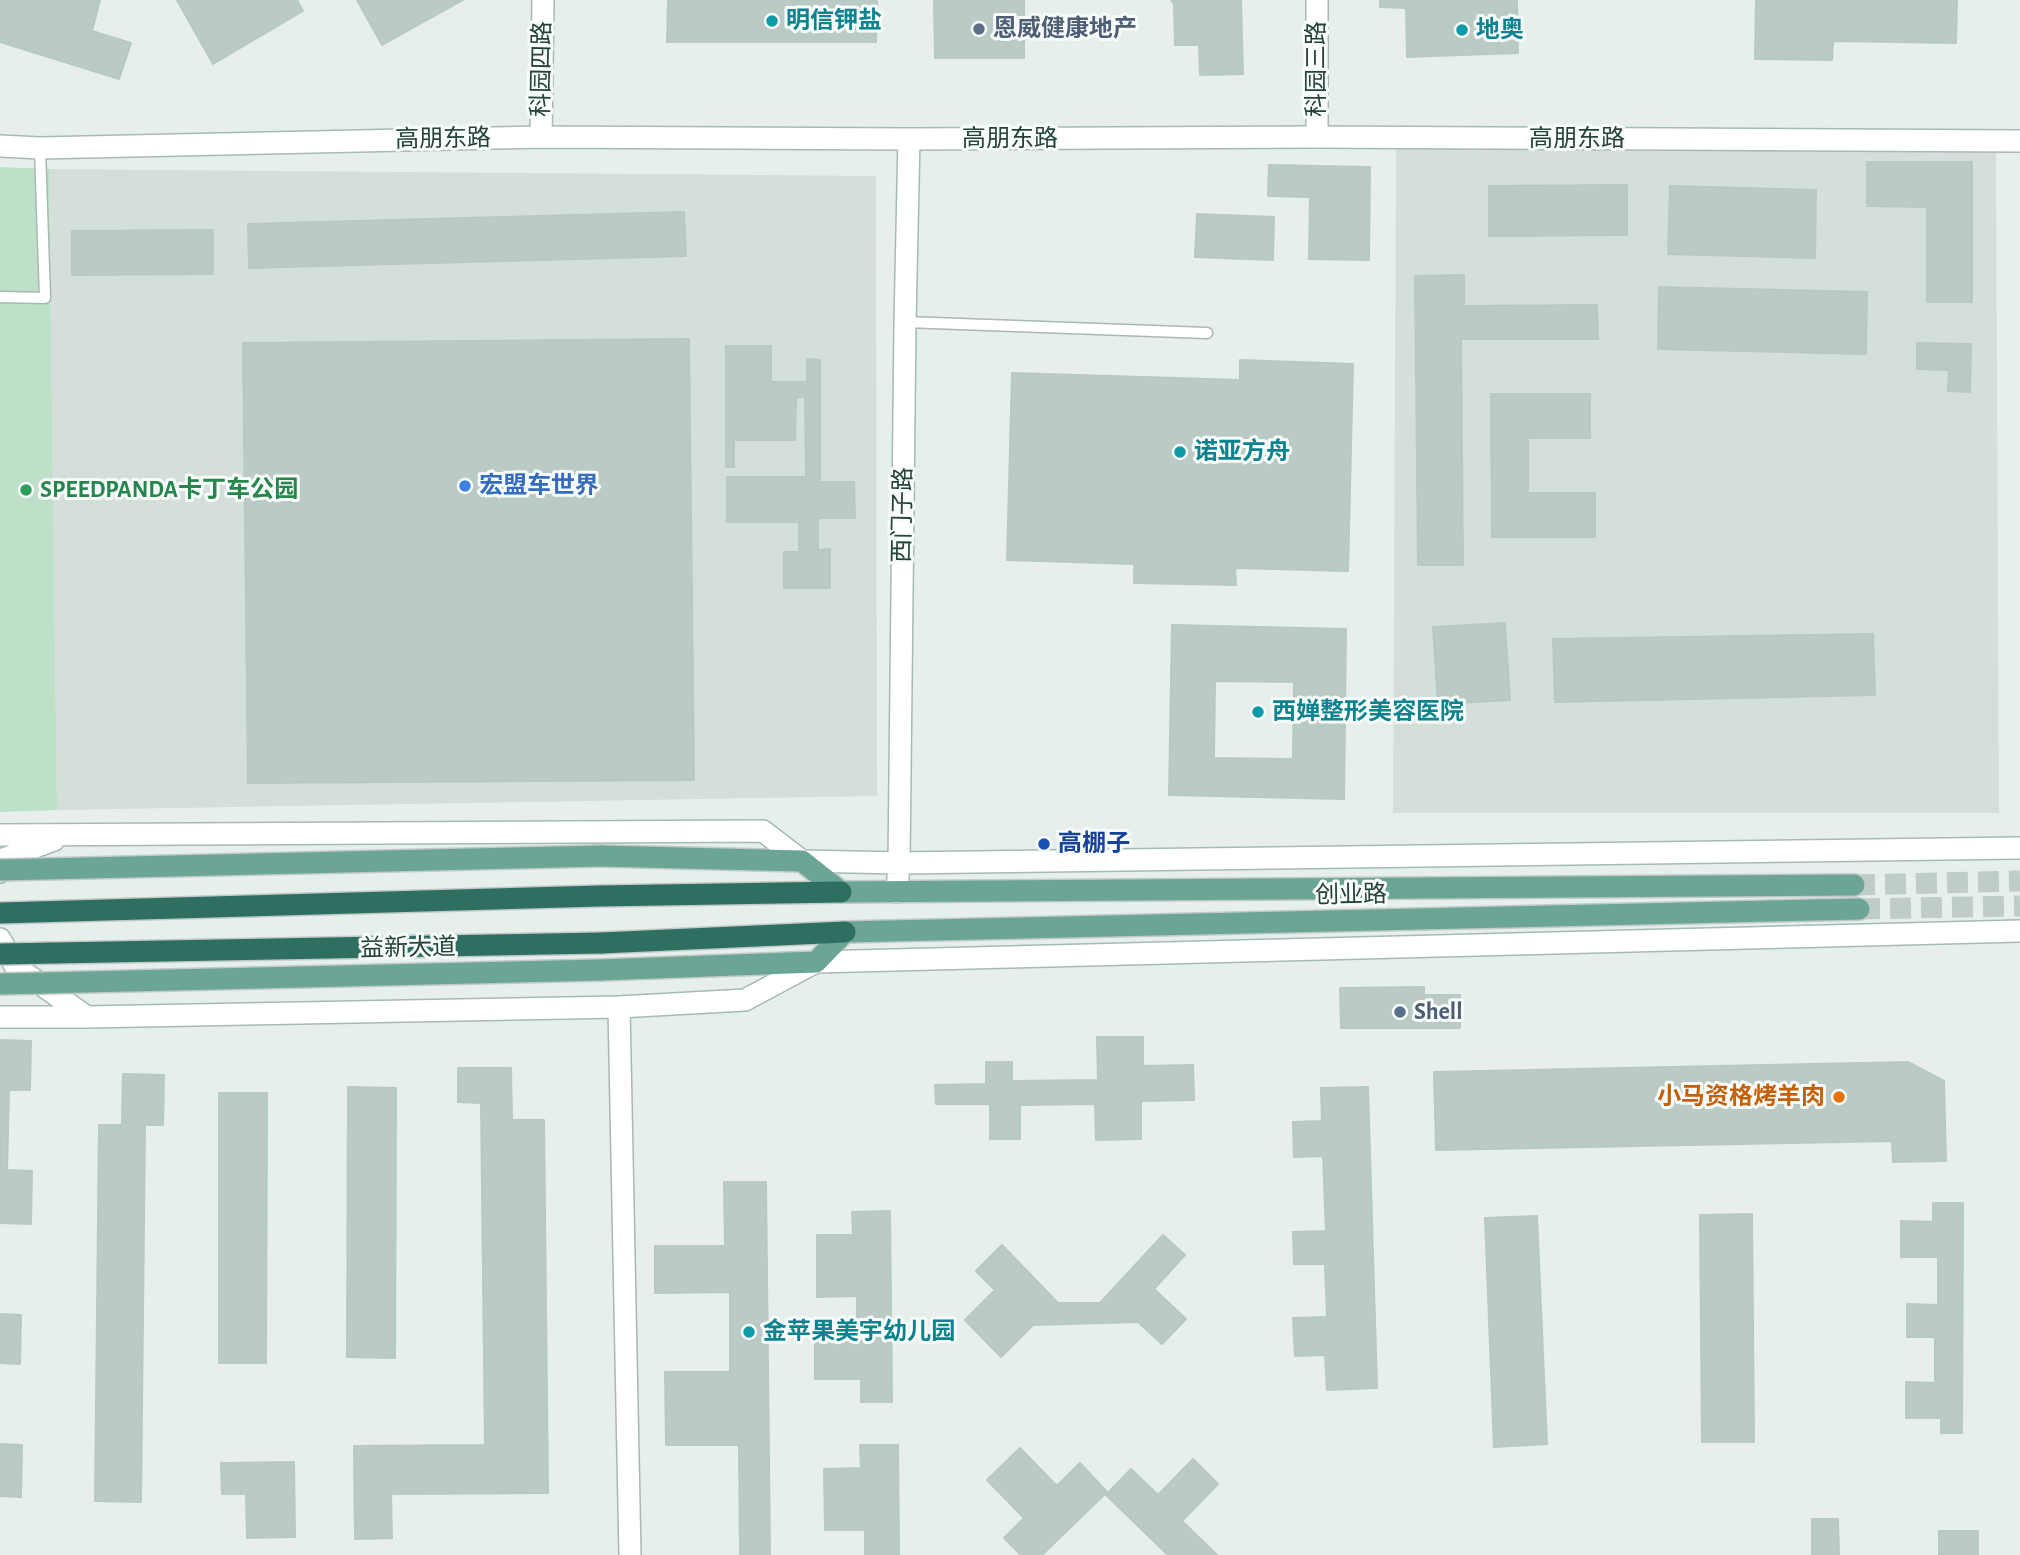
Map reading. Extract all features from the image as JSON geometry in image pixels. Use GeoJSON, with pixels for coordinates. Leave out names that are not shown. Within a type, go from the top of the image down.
{"type":"FeatureCollection","features":[{"type":"Feature","properties":{"kind":"highway"},"geometry":{"type":"LineString","coordinates":[[0,913],[841,892]]}},
{"type":"Feature","properties":{"kind":"highway"},"geometry":{"type":"LineString","coordinates":[[0,954],[601,943],[845,932]]}},
{"type":"Feature","properties":{"kind":"main road"},"geometry":{"type":"LineString","coordinates":[[0,871],[601,856],[802,861],[841,892]]}},
{"type":"Feature","properties":{"kind":"main road","name":"创业路"},"geometry":{"type":"LineString","coordinates":[[841,892],[1854,885]]}},
{"type":"Feature","properties":{"kind":"main road","name":"创业路"},"geometry":{"type":"LineString","coordinates":[[845,932],[1860,909]]}},
{"type":"Feature","properties":{"kind":"main road"},"geometry":{"type":"LineString","coordinates":[[816,962],[845,932]]}},
{"type":"Feature","properties":{"kind":"main road","name":"益新大道"},"geometry":{"type":"LineString","coordinates":[[0,984],[600,970],[816,962]]}},
{"type":"Feature","properties":{"kind":"street","name":"科园四路"},"geometry":{"type":"LineString","coordinates":[[541,137],[542,0]]}},
{"type":"Feature","properties":{"kind":"street","name":"科园三路"},"geometry":{"type":"LineString","coordinates":[[1317,0],[1317,137]]}},
{"type":"Feature","properties":{"kind":"street","name":"高朋东路"},"geometry":{"type":"LineString","coordinates":[[0,146],[40,148],[541,137],[2020,141]]}},
{"type":"Feature","properties":{"kind":"street","name":"西门子路"},"geometry":{"type":"LineString","coordinates":[[897,892],[909,139]]}},
{"type":"Feature","properties":{"kind":"street"},"geometry":{"type":"LineString","coordinates":[[0,835],[763,831],[802,861],[899,863],[2020,848]]}},
{"type":"Feature","properties":{"kind":"street"},"geometry":{"type":"LineString","coordinates":[[0,871],[6,858],[65,835]]}},
{"type":"Feature","properties":{"kind":"street"},"geometry":{"type":"LineString","coordinates":[[0,1017],[619,1007],[745,1000],[816,962],[2020,931]]}},
{"type":"Feature","properties":{"kind":"street"},"geometry":{"type":"LineString","coordinates":[[0,939],[15,966],[87,1017]]}},
{"type":"Feature","properties":{"kind":"street"},"geometry":{"type":"LineString","coordinates":[[619,1007],[630,1555]]}},
{"type":"Feature","properties":{"kind":"lane"},"geometry":{"type":"LineString","coordinates":[[0,298],[45,298],[40,148]]}},
{"type":"Feature","properties":{"kind":"lane"},"geometry":{"type":"LineString","coordinates":[[905,322],[1207,333]]}},
{"type":"Feature","properties":{"kind":"shaded area"},"geometry":{"type":"Polygon","coordinates":[[[1396,149],[1996,151],[1999,813],[1393,813],[1396,149]]]}},
{"type":"Feature","properties":{"kind":"shaded area","name":"宏盟车世界"},"geometry":{"type":"Polygon","coordinates":[[[49,169],[876,176],[877,796],[57,810],[49,169]]]}},
{"type":"Feature","properties":{"kind":"green space","name":"SPEEDPANDA卡丁车公园"},"geometry":{"type":"Polygon","coordinates":[[[0,167],[49,169],[57,810],[0,812],[0,167]]]}},
{"type":"Feature","properties":{"kind":"building"},"geometry":{"type":"Polygon","coordinates":[[[0,0],[100,0],[92,31],[131,43],[119,79],[0,42],[0,0]]]}},
{"type":"Feature","properties":{"kind":"building"},"geometry":{"type":"Polygon","coordinates":[[[177,0],[297,0],[303,11],[213,64],[177,0]]]}},
{"type":"Feature","properties":{"kind":"building"},"geometry":{"type":"Polygon","coordinates":[[[357,0],[463,0],[382,45],[357,0]]]}},
{"type":"Feature","properties":{"kind":"building","name":"明信钾盐"},"geometry":{"type":"Polygon","coordinates":[[[668,0],[877,0],[876,42],[667,42],[668,0]]]}},
{"type":"Feature","properties":{"kind":"building","name":"恩威健康地产"},"geometry":{"type":"Polygon","coordinates":[[[934,0],[1024,0],[1024,58],[935,58],[934,0]]]}},
{"type":"Feature","properties":{"kind":"building"},"geometry":{"type":"Polygon","coordinates":[[[1171,0],[1241,0],[1243,74],[1200,75],[1199,45],[1175,45],[1174,4],[1171,0]]]}},
{"type":"Feature","properties":{"kind":"building","name":"地奥"},"geometry":{"type":"Polygon","coordinates":[[[1380,0],[1517,0],[1518,53],[1407,57],[1406,8],[1380,7],[1380,0]]]}},
{"type":"Feature","properties":{"kind":"building"},"geometry":{"type":"Polygon","coordinates":[[[1756,0],[1957,0],[1956,43],[1833,41],[1832,60],[1755,59],[1756,0]]]}},
{"type":"Feature","properties":{"kind":"building"},"geometry":{"type":"Polygon","coordinates":[[[1867,162],[1972,162],[1972,302],[1927,302],[1927,207],[1867,206],[1867,162]]]}},
{"type":"Feature","properties":{"kind":"building"},"geometry":{"type":"Polygon","coordinates":[[[1269,165],[1370,167],[1369,260],[1309,259],[1310,197],[1268,196],[1269,165]]]}},
{"type":"Feature","properties":{"kind":"building"},"geometry":{"type":"Polygon","coordinates":[[[1627,185],[1627,235],[1489,236],[1489,186],[1627,185]]]}},
{"type":"Feature","properties":{"kind":"building"},"geometry":{"type":"Polygon","coordinates":[[[1670,186],[1816,190],[1815,258],[1668,254],[1670,186]]]}},
{"type":"Feature","properties":{"kind":"building"},"geometry":{"type":"Polygon","coordinates":[[[684,212],[686,256],[249,268],[248,224],[684,212]]]}},
{"type":"Feature","properties":{"kind":"building"},"geometry":{"type":"Polygon","coordinates":[[[1197,214],[1274,217],[1273,260],[1195,257],[1197,214]]]}},
{"type":"Feature","properties":{"kind":"building"},"geometry":{"type":"Polygon","coordinates":[[[213,230],[213,274],[72,275],[72,231],[213,230]]]}},
{"type":"Feature","properties":{"kind":"building"},"geometry":{"type":"Polygon","coordinates":[[[1464,275],[1464,306],[1597,305],[1598,339],[1461,339],[1463,565],[1418,565],[1415,276],[1464,275]]]}},
{"type":"Feature","properties":{"kind":"building"},"geometry":{"type":"Polygon","coordinates":[[[1659,287],[1867,292],[1866,354],[1658,349],[1659,287]]]}},
{"type":"Feature","properties":{"kind":"building"},"geometry":{"type":"Polygon","coordinates":[[[689,339],[694,780],[248,783],[243,343],[689,339]]]}},
{"type":"Feature","properties":{"kind":"building"},"geometry":{"type":"Polygon","coordinates":[[[1917,343],[1971,344],[1970,392],[1948,391],[1949,370],[1917,369],[1917,343]]]}},
{"type":"Feature","properties":{"kind":"building"},"geometry":{"type":"Polygon","coordinates":[[[726,346],[771,346],[771,382],[807,382],[807,359],[820,360],[820,482],[854,482],[855,518],[818,518],[818,550],[830,549],[830,588],[784,588],[784,552],[799,552],[799,522],[727,522],[727,477],[806,477],[805,397],[796,397],[795,440],[734,440],[734,467],[726,467],[726,346]]]}},
{"type":"Feature","properties":{"kind":"building","name":"诺亚方舟"},"geometry":{"type":"Polygon","coordinates":[[[1240,360],[1353,364],[1348,571],[1235,568],[1236,585],[1134,583],[1135,523],[1134,564],[1007,560],[1012,373],[1240,380],[1240,360]]]}},
{"type":"Feature","properties":{"kind":"building"},"geometry":{"type":"Polygon","coordinates":[[[1491,394],[1590,394],[1590,438],[1528,438],[1528,493],[1595,493],[1595,537],[1492,537],[1491,394]]]}},
{"type":"Feature","properties":{"kind":"building"},"geometry":{"type":"Polygon","coordinates":[[[1505,623],[1510,700],[1438,704],[1433,627],[1505,623]]]}},
{"type":"Feature","properties":{"kind":"building","name":"西婵整形美容医院"},"geometry":{"type":"Polygon","coordinates":[[[1172,625],[1346,629],[1344,799],[1169,795],[1172,625]]]}},
{"type":"Feature","properties":{"kind":"building"},"geometry":{"type":"Polygon","coordinates":[[[1873,634],[1875,695],[1555,702],[1553,639],[1873,634]]]}},
{"type":"Feature","properties":{"kind":"building"},"geometry":{"type":"Polygon","coordinates":[[[1215,681],[1294,682],[1293,759],[1214,758],[1215,681]]]}},
{"type":"Feature","properties":{"kind":"building","name":"Shell"},"geometry":{"type":"Polygon","coordinates":[[[1424,987],[1424,995],[1460,995],[1460,1028],[1341,1028],[1340,988],[1424,987]]]}},
{"type":"Feature","properties":{"kind":"building"},"geometry":{"type":"Polygon","coordinates":[[[1097,1037],[1143,1037],[1143,1066],[1193,1065],[1194,1100],[1141,1101],[1141,1139],[1096,1140],[1095,1104],[1020,1105],[1020,1139],[990,1139],[990,1104],[936,1104],[935,1085],[986,1084],[986,1062],[1012,1062],[1012,1081],[1098,1080],[1097,1037]]]}},
{"type":"Feature","properties":{"kind":"building"},"geometry":{"type":"Polygon","coordinates":[[[0,1040],[31,1041],[30,1090],[9,1090],[7,1170],[32,1171],[31,1224],[0,1223],[0,1040]]]}},
{"type":"Feature","properties":{"kind":"building"},"geometry":{"type":"Polygon","coordinates":[[[1908,1062],[1944,1081],[1946,1161],[1893,1162],[1892,1141],[1436,1150],[1434,1072],[1908,1062]]]}},
{"type":"Feature","properties":{"kind":"building"},"geometry":{"type":"Polygon","coordinates":[[[458,1068],[511,1068],[512,1120],[544,1120],[548,1493],[391,1494],[392,1538],[355,1539],[354,1446],[485,1445],[481,1103],[458,1102],[458,1068]]]}},
{"type":"Feature","properties":{"kind":"building"},"geometry":{"type":"Polygon","coordinates":[[[123,1074],[164,1075],[163,1125],[145,1125],[141,1502],[95,1501],[99,1125],[122,1125],[123,1074]]]}},
{"type":"Feature","properties":{"kind":"building"},"geometry":{"type":"Polygon","coordinates":[[[348,1087],[396,1088],[395,1358],[347,1357],[348,1087]]]}},
{"type":"Feature","properties":{"kind":"building"},"geometry":{"type":"Polygon","coordinates":[[[1368,1087],[1377,1388],[1327,1390],[1325,1355],[1295,1356],[1293,1318],[1327,1317],[1325,1264],[1294,1264],[1293,1232],[1326,1231],[1323,1156],[1294,1157],[1293,1122],[1322,1121],[1321,1088],[1368,1087]]]}},
{"type":"Feature","properties":{"kind":"building"},"geometry":{"type":"Polygon","coordinates":[[[219,1093],[267,1093],[266,1363],[219,1363],[219,1093]]]}},
{"type":"Feature","properties":{"kind":"building","name":"金苹果美宇幼儿园"},"geometry":{"type":"Polygon","coordinates":[[[724,1182],[766,1182],[770,1555],[740,1555],[739,1445],[666,1445],[665,1372],[730,1372],[730,1292],[655,1293],[655,1246],[725,1246],[724,1182]]]}},
{"type":"Feature","properties":{"kind":"building"},"geometry":{"type":"Polygon","coordinates":[[[1933,1203],[1963,1203],[1962,1433],[1941,1433],[1941,1418],[1906,1418],[1906,1382],[1935,1383],[1935,1337],[1907,1337],[1907,1304],[1938,1305],[1938,1257],[1901,1257],[1901,1221],[1933,1222],[1933,1203]]]}},
{"type":"Feature","properties":{"kind":"building"},"geometry":{"type":"Polygon","coordinates":[[[890,1211],[892,1402],[861,1402],[861,1379],[815,1379],[815,1334],[857,1334],[857,1296],[817,1297],[817,1235],[853,1235],[852,1212],[890,1211]]]}},
{"type":"Feature","properties":{"kind":"building"},"geometry":{"type":"Polygon","coordinates":[[[1752,1214],[1754,1442],[1702,1442],[1700,1215],[1752,1214]]]}},
{"type":"Feature","properties":{"kind":"building"},"geometry":{"type":"Polygon","coordinates":[[[1537,1216],[1547,1444],[1494,1447],[1485,1218],[1537,1216]]]}},
{"type":"Feature","properties":{"kind":"building"},"geometry":{"type":"Polygon","coordinates":[[[1163,1235],[1185,1255],[1154,1289],[1186,1319],[1162,1344],[1138,1322],[1033,1325],[1001,1357],[965,1320],[995,1290],[976,1271],[1002,1245],[1058,1303],[1100,1303],[1163,1235]]]}},
{"type":"Feature","properties":{"kind":"building"},"geometry":{"type":"Polygon","coordinates":[[[0,1314],[21,1315],[20,1364],[0,1363],[0,1314]]]}},
{"type":"Feature","properties":{"kind":"building"},"geometry":{"type":"Polygon","coordinates":[[[0,1444],[22,1445],[21,1497],[0,1496],[0,1444]]]}},
{"type":"Feature","properties":{"kind":"building"},"geometry":{"type":"Polygon","coordinates":[[[860,1445],[898,1445],[899,1555],[865,1555],[865,1530],[825,1530],[824,1469],[861,1468],[860,1445]]]}},
{"type":"Feature","properties":{"kind":"building"},"geometry":{"type":"Polygon","coordinates":[[[1020,1448],[1057,1486],[1080,1463],[1107,1492],[1042,1555],[1021,1555],[1004,1538],[1024,1518],[987,1480],[1020,1448]]]}},
{"type":"Feature","properties":{"kind":"building"},"geometry":{"type":"Polygon","coordinates":[[[1193,1459],[1218,1484],[1182,1521],[1217,1555],[1168,1555],[1106,1495],[1131,1469],[1158,1495],[1193,1459]]]}},
{"type":"Feature","properties":{"kind":"building"},"geometry":{"type":"Polygon","coordinates":[[[294,1462],[295,1537],[247,1538],[246,1494],[222,1494],[221,1463],[294,1462]]]}},
{"type":"Feature","properties":{"kind":"building"},"geometry":{"type":"Polygon","coordinates":[[[1812,1519],[1838,1519],[1839,1555],[1812,1555],[1812,1519]]]}},
{"type":"Feature","properties":{"kind":"building"},"geometry":{"type":"Polygon","coordinates":[[[1939,1531],[1978,1531],[1978,1555],[1939,1555],[1939,1531]]]}},
{"type":"Feature","properties":{"kind":"tunnel"},"geometry":{"type":"LineString","coordinates":[[1854,885],[2020,881]]}},
{"type":"Feature","properties":{"kind":"tunnel"},"geometry":{"type":"LineString","coordinates":[[1859,909],[2020,906]]}},
{"type":"Feature","properties":{"kind":"place","name":"明信钾盐"},"geometry":{"type":"Point","coordinates":[772,21]}},
{"type":"Feature","properties":{"kind":"place","name":"恩威健康地产"},"geometry":{"type":"Point","coordinates":[979,29]}},
{"type":"Feature","properties":{"kind":"place","name":"地奥"},"geometry":{"type":"Point","coordinates":[1462,30]}},
{"type":"Feature","properties":{"kind":"place","name":"诺亚方舟"},"geometry":{"type":"Point","coordinates":[1180,452]}},
{"type":"Feature","properties":{"kind":"place","name":"宏盟车世界"},"geometry":{"type":"Point","coordinates":[465,486]}},
{"type":"Feature","properties":{"kind":"place","name":"SPEEDPANDA卡丁车公园"},"geometry":{"type":"Point","coordinates":[26,490]}},
{"type":"Feature","properties":{"kind":"place","name":"西婵整形美容医院"},"geometry":{"type":"Point","coordinates":[1258,712]}},
{"type":"Feature","properties":{"kind":"place","name":"高棚子"},"geometry":{"type":"Point","coordinates":[1044,844]}},
{"type":"Feature","properties":{"kind":"place","name":"Shell"},"geometry":{"type":"Point","coordinates":[1400,1012]}},
{"type":"Feature","properties":{"kind":"place","name":"小马资格烤羊肉"},"geometry":{"type":"Point","coordinates":[1839,1097]}},
{"type":"Feature","properties":{"kind":"place","name":"金苹果美宇幼儿园"},"geometry":{"type":"Point","coordinates":[749,1332]}}]}
